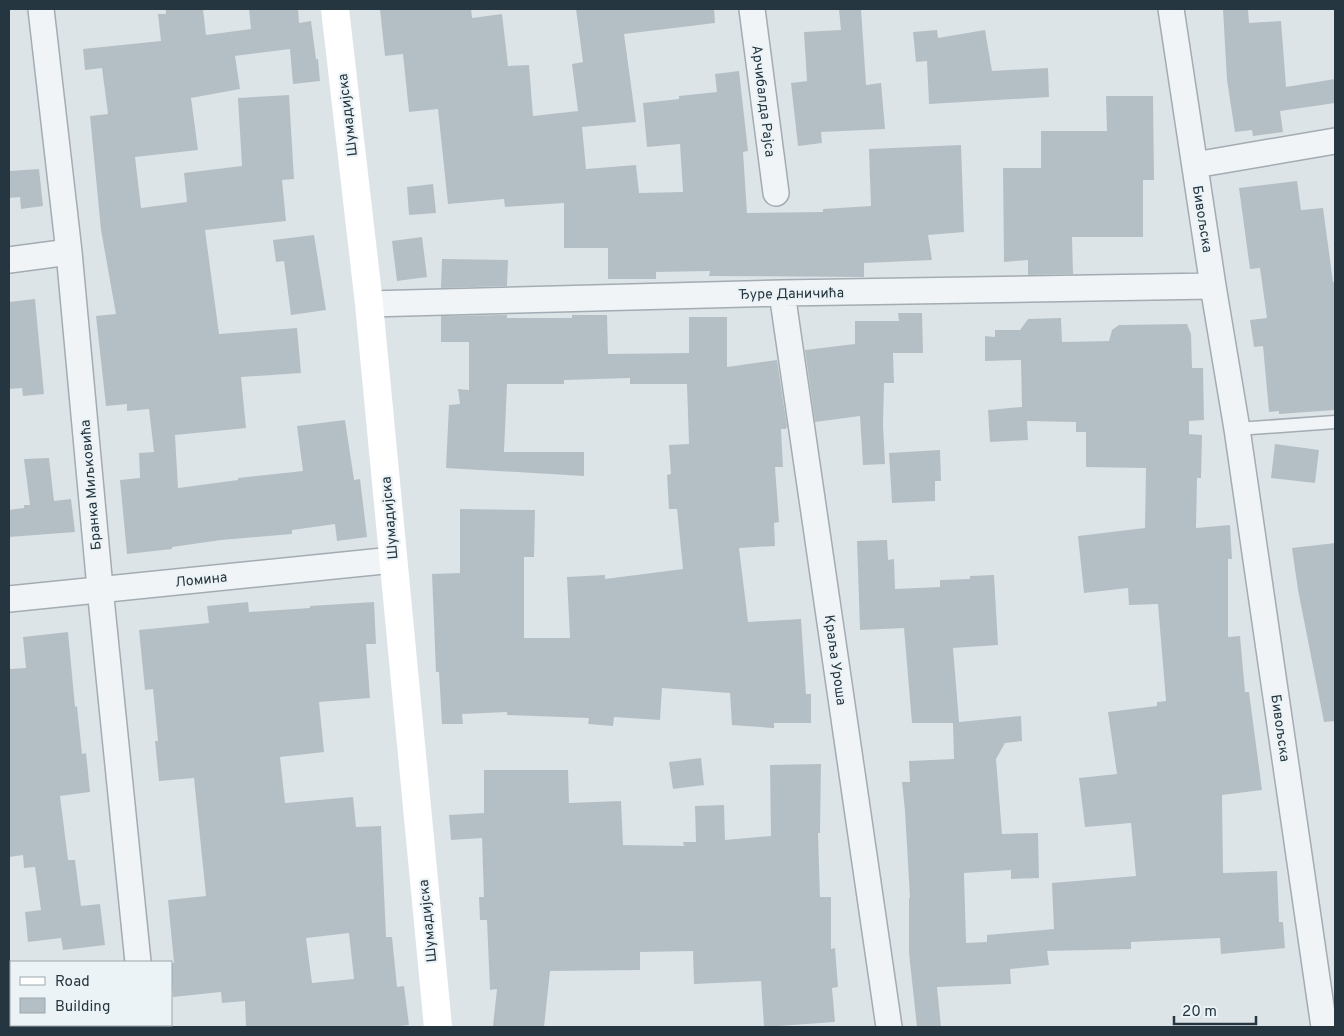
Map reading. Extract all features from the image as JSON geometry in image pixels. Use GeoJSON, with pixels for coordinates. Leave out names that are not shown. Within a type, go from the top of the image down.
{"type":"FeatureCollection","features":[{"type":"Feature","properties":{"kind":"street","name":"Бранка Миљковића"},"geometry":{"type":"LineString","coordinates":[[41,9],[69,252],[100,588],[138,961]]}},
{"type":"Feature","properties":{"kind":"street","name":"Шумадијска"},"geometry":{"type":"LineString","coordinates":[[335,9],[369,304],[438,1027]]}},
{"type":"Feature","properties":{"kind":"street","name":"Арчибалда Рајса"},"geometry":{"type":"LineString","coordinates":[[752,9],[776,193]]}},
{"type":"Feature","properties":{"kind":"street","name":"Бивољска"},"geometry":{"type":"LineString","coordinates":[[1171,9],[1213,286],[1238,429],[1324,1027]]}},
{"type":"Feature","properties":{"kind":"street"},"geometry":{"type":"LineString","coordinates":[[1195,165],[1335,141]]}},
{"type":"Feature","properties":{"kind":"street"},"geometry":{"type":"LineString","coordinates":[[9,260],[69,252]]}},
{"type":"Feature","properties":{"kind":"street","name":"Ђуре Даничића"},"geometry":{"type":"LineString","coordinates":[[369,304],[782,293],[1213,286]]}},
{"type":"Feature","properties":{"kind":"street","name":"Краља Уроша"},"geometry":{"type":"LineString","coordinates":[[782,293],[889,1027]]}},
{"type":"Feature","properties":{"kind":"street","name":"Ломина"},"geometry":{"type":"LineString","coordinates":[[9,599],[100,588],[392,560]]}},
{"type":"Feature","properties":{"kind":"lane"},"geometry":{"type":"LineString","coordinates":[[1238,429],[1335,422]]}},
{"type":"Feature","properties":{"kind":"building"},"geometry":{"type":"Polygon","coordinates":[[[166,9],[203,9],[206,35],[251,29],[249,9],[298,9],[299,23],[311,21],[320,81],[293,84],[290,49],[235,56],[240,89],[191,98],[198,150],[135,157],[141,208],[187,202],[184,173],[242,166],[238,98],[289,95],[294,179],[282,180],[286,221],[205,230],[219,334],[297,328],[301,373],[241,377],[246,428],[175,435],[178,488],[238,480],[238,478],[303,471],[297,426],[345,420],[354,480],[360,479],[367,537],[337,541],[335,524],[292,530],[292,534],[221,540],[172,547],[172,549],[127,554],[120,480],[140,478],[139,453],[154,452],[149,409],[127,411],[127,404],[106,406],[96,316],[116,314],[101,230],[90,116],[108,114],[102,68],[85,70],[83,49],[161,41],[158,14],[166,14],[166,9]]]}},
{"type":"Feature","properties":{"kind":"building"},"geometry":{"type":"Polygon","coordinates":[[[380,9],[471,9],[472,18],[502,14],[508,66],[529,65],[533,116],[578,111],[572,64],[583,62],[576,9],[714,9],[715,23],[624,34],[636,122],[582,127],[586,169],[636,165],[639,193],[683,192],[680,144],[647,147],[643,103],[679,99],[679,96],[717,92],[715,74],[739,71],[748,151],[743,152],[747,213],[823,212],[823,209],[871,206],[869,149],[961,145],[964,232],[928,235],[932,260],[864,263],[864,277],[709,276],[710,271],[656,272],[656,279],[608,279],[608,248],[564,248],[564,203],[505,207],[504,199],[448,204],[438,109],[409,112],[403,54],[385,56],[380,9]]]}},
{"type":"Feature","properties":{"kind":"building"},"geometry":{"type":"Polygon","coordinates":[[[839,9],[861,9],[866,85],[881,83],[885,129],[821,132],[822,143],[798,146],[791,83],[807,81],[804,32],[841,30],[839,9]]]}},
{"type":"Feature","properties":{"kind":"building"},"geometry":{"type":"Polygon","coordinates":[[[1223,9],[1248,9],[1249,23],[1281,21],[1286,87],[1335,79],[1335,103],[1280,111],[1283,132],[1253,136],[1252,130],[1235,132],[1227,80],[1223,9]]]}},
{"type":"Feature","properties":{"kind":"building"},"geometry":{"type":"Polygon","coordinates":[[[937,30],[938,38],[985,30],[992,71],[1048,68],[1049,97],[929,104],[927,61],[916,62],[913,32],[937,30]]]}},
{"type":"Feature","properties":{"kind":"building"},"geometry":{"type":"Polygon","coordinates":[[[1106,96],[1153,96],[1154,180],[1143,180],[1143,237],[1072,237],[1073,274],[1028,275],[1028,260],[1004,262],[1003,168],[1041,168],[1041,131],[1107,131],[1106,96]]]}},
{"type":"Feature","properties":{"kind":"building"},"geometry":{"type":"Polygon","coordinates":[[[39,169],[43,206],[21,209],[20,197],[9,198],[9,171],[39,169]]]}},
{"type":"Feature","properties":{"kind":"building"},"geometry":{"type":"Polygon","coordinates":[[[1297,181],[1301,210],[1323,208],[1333,282],[1335,282],[1335,410],[1279,414],[1279,411],[1269,412],[1263,346],[1254,347],[1250,320],[1267,318],[1260,268],[1250,269],[1239,188],[1297,181]]]}},
{"type":"Feature","properties":{"kind":"building"},"geometry":{"type":"Polygon","coordinates":[[[433,184],[436,213],[409,215],[407,187],[433,184]]]}},
{"type":"Feature","properties":{"kind":"building"},"geometry":{"type":"Polygon","coordinates":[[[314,235],[326,310],[291,315],[284,261],[276,262],[273,240],[314,235]]]}},
{"type":"Feature","properties":{"kind":"building"},"geometry":{"type":"Polygon","coordinates":[[[422,237],[427,277],[397,281],[392,241],[422,237]]]}},
{"type":"Feature","properties":{"kind":"building"},"geometry":{"type":"Polygon","coordinates":[[[442,259],[508,260],[507,286],[441,288],[442,259]]]}},
{"type":"Feature","properties":{"kind":"building"},"geometry":{"type":"Polygon","coordinates":[[[35,299],[44,394],[23,396],[22,388],[9,389],[9,302],[35,299]]]}},
{"type":"Feature","properties":{"kind":"building"},"geometry":{"type":"Polygon","coordinates":[[[898,313],[922,313],[923,353],[893,353],[894,383],[884,383],[883,425],[885,464],[863,465],[860,416],[815,422],[805,350],[855,344],[855,321],[899,321],[898,313]]]}},
{"type":"Feature","properties":{"kind":"building"},"geometry":{"type":"Polygon","coordinates":[[[507,315],[507,318],[572,318],[572,315],[607,315],[608,354],[689,353],[689,317],[727,317],[727,367],[777,360],[787,426],[786,429],[781,429],[783,467],[775,467],[779,522],[774,523],[775,546],[739,548],[748,622],[801,619],[806,694],[811,694],[811,723],[774,723],[774,728],[732,725],[730,693],[662,688],[660,720],[614,717],[613,726],[588,724],[589,718],[507,715],[507,712],[462,714],[463,724],[442,724],[439,672],[436,672],[432,574],[460,573],[460,509],[535,510],[534,557],[524,557],[524,638],[570,638],[567,577],[605,575],[605,579],[683,569],[677,509],[669,509],[667,475],[671,474],[669,445],[689,444],[687,384],[630,384],[630,378],[564,380],[564,384],[507,384],[504,452],[584,452],[584,476],[446,468],[449,405],[460,404],[458,389],[469,390],[469,342],[441,342],[441,316],[507,315]]]}},
{"type":"Feature","properties":{"kind":"building"},"geometry":{"type":"Polygon","coordinates":[[[1061,318],[1062,342],[1109,341],[1112,330],[1119,325],[1187,324],[1191,334],[1192,368],[1203,368],[1204,420],[1189,421],[1189,434],[1202,435],[1201,478],[1197,478],[1196,528],[1230,525],[1232,559],[1228,559],[1228,637],[1240,636],[1245,692],[1249,692],[1262,790],[1222,795],[1223,873],[1277,871],[1279,922],[1283,922],[1285,948],[1221,954],[1220,938],[1131,942],[1131,949],[1047,951],[1049,965],[1010,969],[1011,984],[937,987],[941,1027],[917,1027],[909,953],[910,898],[902,782],[910,782],[909,761],[954,759],[953,723],[912,723],[904,628],[860,630],[857,541],[887,540],[888,560],[894,559],[895,589],[940,587],[940,580],[970,579],[970,576],[994,575],[998,645],[953,648],[959,722],[1021,716],[1022,741],[1005,743],[996,759],[1002,834],[1038,833],[1039,878],[1011,879],[1011,870],[964,873],[966,943],[987,942],[987,935],[1054,929],[1052,883],[1136,876],[1131,823],[1085,827],[1079,778],[1117,774],[1108,712],[1157,706],[1157,702],[1166,701],[1158,604],[1129,605],[1128,588],[1084,593],[1078,536],[1145,528],[1146,468],[1086,467],[1086,432],[1076,432],[1076,422],[1027,421],[1028,440],[990,442],[988,410],[1022,407],[1021,360],[985,361],[985,336],[995,337],[995,330],[1020,330],[1028,319],[1061,318]]]}},
{"type":"Feature","properties":{"kind":"building"},"geometry":{"type":"Polygon","coordinates":[[[1275,444],[1319,450],[1315,483],[1271,478],[1275,444]]]}},
{"type":"Feature","properties":{"kind":"building"},"geometry":{"type":"Polygon","coordinates":[[[940,450],[941,481],[935,481],[935,501],[892,503],[889,453],[940,450]]]}},
{"type":"Feature","properties":{"kind":"building"},"geometry":{"type":"Polygon","coordinates":[[[49,458],[54,501],[71,499],[75,532],[9,537],[9,510],[24,508],[24,505],[30,505],[24,459],[49,458]]]}},
{"type":"Feature","properties":{"kind":"building"},"geometry":{"type":"Polygon","coordinates":[[[1335,543],[1335,721],[1324,722],[1298,590],[1292,548],[1335,543]]]}},
{"type":"Feature","properties":{"kind":"building"},"geometry":{"type":"Polygon","coordinates":[[[248,602],[249,612],[374,602],[376,644],[366,644],[370,698],[319,702],[324,752],[280,757],[285,803],[353,797],[356,827],[381,826],[386,937],[392,937],[397,987],[404,986],[409,1025],[391,1027],[246,1027],[245,1001],[222,1003],[221,992],[173,997],[172,963],[174,963],[168,900],[206,896],[194,778],[159,781],[155,741],[158,741],[153,689],[145,690],[139,630],[209,623],[207,606],[248,602]],[[349,933],[306,938],[312,983],[354,979],[349,933]]]}},
{"type":"Feature","properties":{"kind":"building"},"geometry":{"type":"Polygon","coordinates":[[[68,632],[75,707],[77,706],[82,754],[86,753],[90,792],[60,796],[68,860],[75,860],[81,906],[100,904],[105,945],[63,950],[61,938],[28,942],[25,912],[41,910],[35,867],[24,868],[23,855],[9,857],[9,669],[26,668],[23,637],[68,632]]]}},
{"type":"Feature","properties":{"kind":"building"},"geometry":{"type":"Polygon","coordinates":[[[701,758],[704,785],[673,789],[669,762],[701,758]]]}},
{"type":"Feature","properties":{"kind":"building"},"geometry":{"type":"Polygon","coordinates":[[[821,764],[820,833],[818,833],[820,897],[831,897],[831,949],[835,948],[838,987],[832,988],[835,1022],[764,1027],[761,981],[694,984],[693,951],[640,952],[640,970],[550,971],[544,1027],[493,1026],[497,989],[490,990],[487,920],[480,920],[479,897],[484,897],[482,838],[451,840],[449,815],[484,813],[484,770],[568,770],[569,803],[621,801],[623,845],[684,846],[683,842],[696,842],[695,806],[724,805],[725,840],[771,836],[770,765],[821,764]]]}}]}
